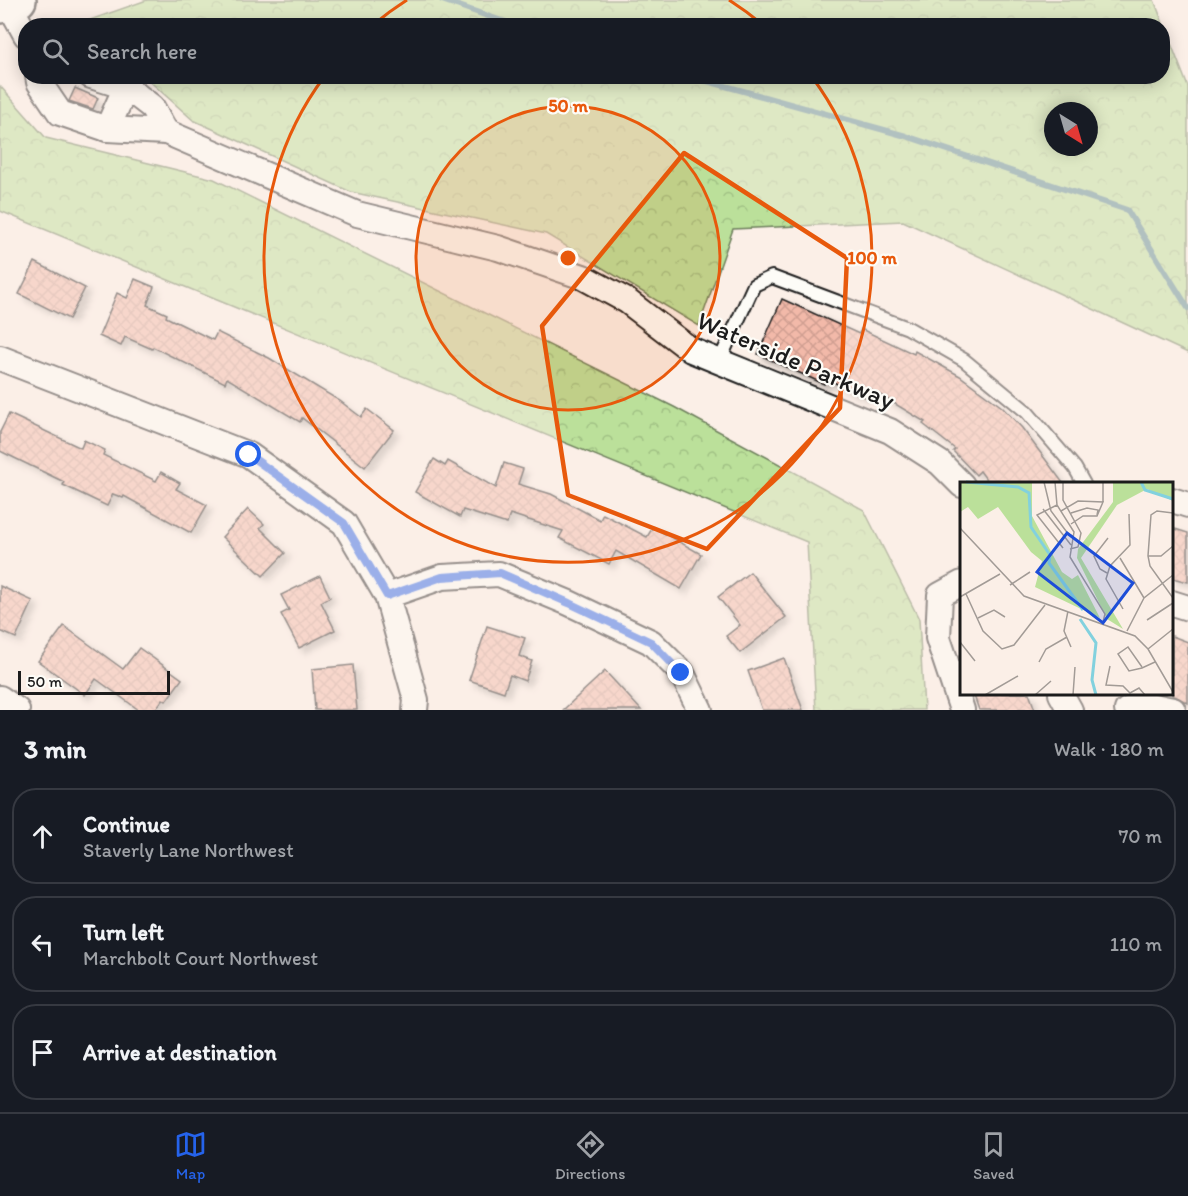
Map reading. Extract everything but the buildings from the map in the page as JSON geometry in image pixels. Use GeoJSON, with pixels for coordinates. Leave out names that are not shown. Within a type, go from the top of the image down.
{"type":"FeatureCollection","features":[{"type":"Feature","properties":{"kind":"street"},"geometry":{"type":"LineString","coordinates":[[9,3],[18,20]]}},
{"type":"Feature","properties":{"kind":"street","name":"Waterside Parkway"},"geometry":{"type":"LineString","coordinates":[[40,84],[60,113],[107,129],[166,132],[357,214],[498,248],[584,277],[627,302],[691,350],[890,431],[940,463],[960,483]]}},
{"type":"Feature","properties":{"kind":"street"},"geometry":{"type":"LineString","coordinates":[[116,84],[126,87],[152,107],[166,132]]}},
{"type":"Feature","properties":{"kind":"street"},"geometry":{"type":"LineString","coordinates":[[107,129],[126,87]]}},
{"type":"Feature","properties":{"kind":"street"},"geometry":{"type":"LineString","coordinates":[[0,358],[249,455],[344,523],[387,596],[416,700],[415,710]]}},
{"type":"Feature","properties":{"kind":"street"},"geometry":{"type":"LineString","coordinates":[[1173,500],[1188,505]]}},
{"type":"Feature","properties":{"kind":"street"},"geometry":{"type":"LineString","coordinates":[[387,596],[442,577],[500,573],[651,642],[681,673],[700,710]]}},
{"type":"Feature","properties":{"kind":"street"},"geometry":{"type":"LineString","coordinates":[[960,584],[940,595],[938,638],[962,710]]}},
{"type":"Feature","properties":{"kind":"street"},"geometry":{"type":"LineString","coordinates":[[1173,603],[1188,608]]}},
{"type":"Feature","properties":{"kind":"street"},"geometry":{"type":"LineString","coordinates":[[1062,695],[1070,710]]}},
{"type":"Feature","properties":{"kind":"street"},"geometry":{"type":"LineString","coordinates":[[0,698],[17,710]]}},
{"type":"Feature","properties":{"kind":"street"},"geometry":{"type":"LineString","coordinates":[[1127,710],[1139,703],[1173,710]]}},
{"type":"Feature","properties":{"kind":"lane"},"geometry":{"type":"LineString","coordinates":[[719,362],[754,285],[772,277],[908,328],[964,360],[1027,412],[1075,468],[1083,482]]}},
{"type":"Feature","properties":{"kind":"highlighted area"},"geometry":{"type":"Polygon","coordinates":[[[684,153],[847,258],[840,408],[707,549],[568,495],[542,326],[684,153]]]}},
{"type":"Feature","properties":{"kind":"green space"},"geometry":{"type":"Polygon","coordinates":[[[147,0],[1154,0],[1161,18],[95,18],[147,0]]]}},
{"type":"Feature","properties":{"kind":"green space"},"geometry":{"type":"Polygon","coordinates":[[[1170,41],[1188,87],[1188,353],[903,221],[733,229],[699,326],[546,234],[351,192],[193,120],[153,84],[1170,84],[1170,41]]]}},
{"type":"Feature","properties":{"kind":"green space"},"geometry":{"type":"Polygon","coordinates":[[[0,86],[46,138],[214,179],[674,407],[864,510],[919,619],[924,710],[816,710],[807,542],[0,211],[0,86]]]}},
{"type":"Feature","properties":{"kind":"waterway"},"geometry":{"type":"LineString","coordinates":[[442,0],[493,18]]}},
{"type":"Feature","properties":{"kind":"waterway"},"geometry":{"type":"LineString","coordinates":[[718,84],[906,136],[1127,210],[1188,308]]}},
{"type":"Feature","properties":{"kind":"route"},"geometry":{"type":"LineString","coordinates":[[249,455],[344,523],[387,596],[442,577],[500,573],[651,642],[681,673]]}}]}
